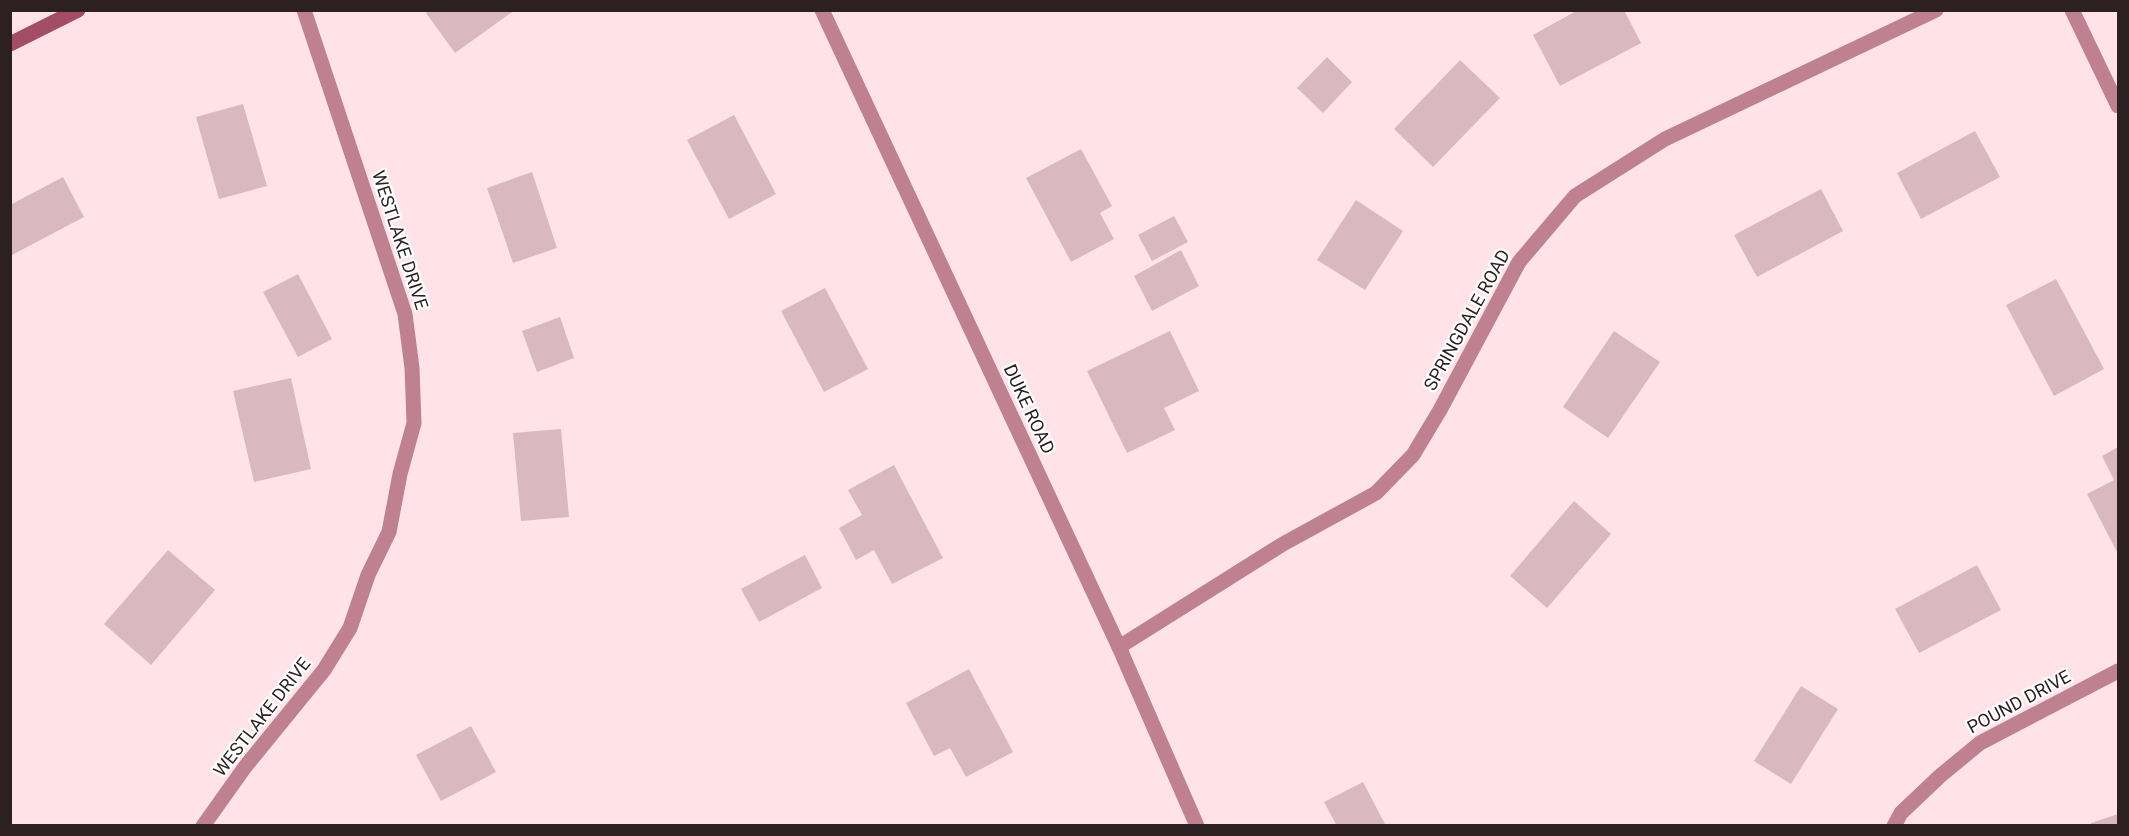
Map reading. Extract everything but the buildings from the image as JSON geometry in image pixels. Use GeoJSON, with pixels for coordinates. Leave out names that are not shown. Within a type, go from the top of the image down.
{"type":"FeatureCollection","features":[{"type":"Feature","properties":{"kind":"street"},"geometry":{"type":"LineString","coordinates":[[10,44],[78,10]]}},
{"type":"Feature","properties":{"kind":"street","name":"WESTLAKE DRIVE"},"geometry":{"type":"LineString","coordinates":[[210,823],[245,766],[324,670],[350,628],[368,575],[388,532],[414,423],[412,368],[405,314],[304,10]]}},
{"type":"Feature","properties":{"kind":"street","name":"DUKE ROAD"},"geometry":{"type":"LineString","coordinates":[[822,10],[1119,647],[1197,825]]}},
{"type":"Feature","properties":{"kind":"street","name":"SPRINGDALE ROAD"},"geometry":{"type":"LineString","coordinates":[[1119,647],[1283,544],[1376,493],[1413,455],[1440,410],[1519,262],[1575,196],[1665,139],[1936,10]]}},
{"type":"Feature","properties":{"kind":"street"},"geometry":{"type":"LineString","coordinates":[[2072,10],[2118,106]]}},
{"type":"Feature","properties":{"kind":"street","name":"POUND DRIVE"},"geometry":{"type":"LineString","coordinates":[[1894,825],[1909,805],[1980,743],[2118,671]]}}]}
